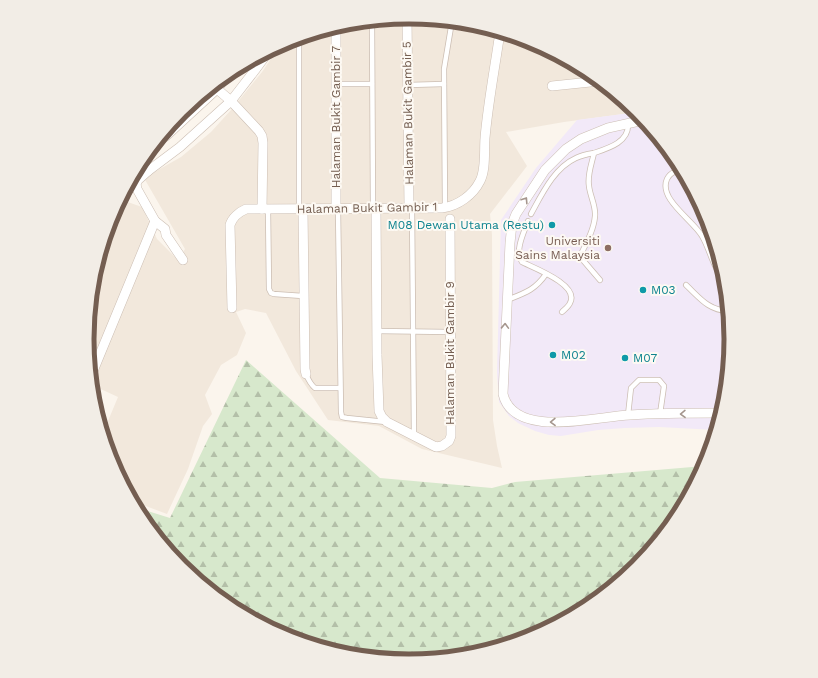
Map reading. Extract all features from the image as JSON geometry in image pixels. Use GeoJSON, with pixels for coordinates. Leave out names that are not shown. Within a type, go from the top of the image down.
{"type":"FeatureCollection","features":[{"type":"Feature","properties":{"kind":"street","name":"Halaman Bukit Gambir 5"},"geometry":{"type":"LineString","coordinates":[[407,24],[411,208]]}},
{"type":"Feature","properties":{"kind":"street","name":"Halaman Bukit Gambir 7"},"geometry":{"type":"LineString","coordinates":[[336,33],[338,209]]}},
{"type":"Feature","properties":{"kind":"street","name":"Halaman Bukit Gambir 1"},"geometry":{"type":"LineString","coordinates":[[232,308],[230,225],[233,219],[243,210],[445,207],[457,204],[476,188],[482,179],[488,112],[499,38]]}},
{"type":"Feature","properties":{"kind":"street"},"geometry":{"type":"LineString","coordinates":[[183,260],[166,235],[162,236],[153,225],[136,184],[138,180],[148,171],[180,147],[231,100],[262,60]]}},
{"type":"Feature","properties":{"kind":"street"},"geometry":{"type":"LineString","coordinates":[[552,86],[591,82]]}},
{"type":"Feature","properties":{"kind":"street"},"geometry":{"type":"LineString","coordinates":[[189,114],[217,89],[231,100],[259,130],[262,136],[263,144],[265,209]]}},
{"type":"Feature","properties":{"kind":"street"},"geometry":{"type":"LineString","coordinates":[[637,122],[608,128],[581,139],[566,149],[545,170],[516,214],[512,224],[510,243],[504,399],[508,406],[520,415],[530,419],[548,422],[569,422],[628,415],[715,413]]}},
{"type":"Feature","properties":{"kind":"street"},"geometry":{"type":"LineString","coordinates":[[145,167],[148,171]]}},
{"type":"Feature","properties":{"kind":"street"},"geometry":{"type":"LineString","coordinates":[[375,208],[376,331],[379,411],[387,422]]}},
{"type":"Feature","properties":{"kind":"street"},"geometry":{"type":"LineString","coordinates":[[301,209],[306,374]]}},
{"type":"Feature","properties":{"kind":"street","name":"Halaman Bukit Gambir 9"},"geometry":{"type":"LineString","coordinates":[[387,422],[436,447],[446,444],[451,436],[450,219]]}},
{"type":"Feature","properties":{"kind":"street"},"geometry":{"type":"LineString","coordinates":[[96,365],[153,225]]}},
{"type":"Feature","properties":{"kind":"lane"},"geometry":{"type":"LineString","coordinates":[[372,27],[375,208]]}},
{"type":"Feature","properties":{"kind":"lane"},"geometry":{"type":"LineString","coordinates":[[445,207],[444,69],[451,27]]}},
{"type":"Feature","properties":{"kind":"lane"},"geometry":{"type":"LineString","coordinates":[[299,44],[301,209]]}},
{"type":"Feature","properties":{"kind":"lane"},"geometry":{"type":"LineString","coordinates":[[336,84],[372,84]]}},
{"type":"Feature","properties":{"kind":"lane"},"geometry":{"type":"LineString","coordinates":[[408,84],[444,84]]}},
{"type":"Feature","properties":{"kind":"lane"},"geometry":{"type":"LineString","coordinates":[[531,214],[547,186],[566,164],[577,157],[594,153],[615,145],[623,139],[628,129],[628,124]]}},
{"type":"Feature","properties":{"kind":"lane"},"geometry":{"type":"LineString","coordinates":[[594,153],[589,184],[595,208],[595,215],[589,237],[581,257],[600,280]]}},
{"type":"Feature","properties":{"kind":"lane"},"geometry":{"type":"LineString","coordinates":[[676,172],[669,176],[666,181],[667,193],[671,201],[696,227],[703,237],[715,265]]}},
{"type":"Feature","properties":{"kind":"lane"},"geometry":{"type":"LineString","coordinates":[[411,208],[414,436]]}},
{"type":"Feature","properties":{"kind":"lane"},"geometry":{"type":"LineString","coordinates":[[265,209],[269,289],[271,294],[303,296]]}},
{"type":"Feature","properties":{"kind":"lane"},"geometry":{"type":"LineString","coordinates":[[338,209],[340,388],[342,417],[387,422]]}},
{"type":"Feature","properties":{"kind":"lane"},"geometry":{"type":"LineString","coordinates":[[528,221],[519,248],[519,258],[522,262],[562,282],[568,288],[572,298],[570,303],[562,312]]}},
{"type":"Feature","properties":{"kind":"lane"},"geometry":{"type":"LineString","coordinates":[[507,300],[534,288],[546,274]]}},
{"type":"Feature","properties":{"kind":"lane"},"geometry":{"type":"LineString","coordinates":[[686,285],[713,308],[722,311]]}},
{"type":"Feature","properties":{"kind":"lane"},"geometry":{"type":"LineString","coordinates":[[376,331],[450,332]]}},
{"type":"Feature","properties":{"kind":"lane"},"geometry":{"type":"LineString","coordinates":[[306,374],[315,388],[340,388]]}},
{"type":"Feature","properties":{"kind":"lane"},"geometry":{"type":"LineString","coordinates":[[628,415],[631,388],[639,380],[660,380],[664,386],[660,414]]}},
{"type":"Feature","properties":{"kind":"shaded area"},"geometry":{"type":"Polygon","coordinates":[[[409,24],[450,27],[491,35],[530,48],[548,56],[584,77],[601,89],[629,113],[506,132],[527,166],[490,214],[492,235],[493,420],[502,468],[422,449],[379,426],[328,420],[296,371],[266,313],[245,309],[236,312],[246,333],[237,355],[221,365],[205,395],[212,414],[203,426],[188,469],[167,514],[143,505],[136,496],[118,460],[106,425],[118,397],[98,388],[97,380],[94,339],[95,318],[100,278],[105,257],[118,218],[125,201],[142,207],[157,239],[178,260],[185,249],[144,178],[181,157],[211,132],[262,72],[274,54],[327,35],[348,30],[388,25],[409,24]]]}},
{"type":"Feature","properties":{"kind":"shaded area","name":"Universiti Sains Malaysia"},"geometry":{"type":"Polygon","coordinates":[[[629,113],[646,131],[671,164],[692,200],[700,218],[713,257],[718,278],[723,318],[724,339],[721,380],[718,400],[710,430],[659,427],[625,428],[598,430],[561,436],[549,435],[535,431],[518,423],[509,416],[499,402],[497,372],[501,220],[536,168],[577,120],[629,113]]]}},
{"type":"Feature","properties":{"kind":"green space"},"geometry":{"type":"Polygon","coordinates":[[[246,360],[380,478],[492,488],[515,482],[697,467],[682,497],[659,531],[646,547],[617,576],[584,601],[548,622],[510,637],[470,648],[430,653],[388,653],[348,648],[308,637],[270,622],[234,601],[201,576],[172,547],[145,510],[170,518],[246,360]]]}},
{"type":"Feature","properties":{"kind":"place","name":"M08 Dewan Utama (Restu)"},"geometry":{"type":"Point","coordinates":[552,225]}},
{"type":"Feature","properties":{"kind":"place","name":"Universiti Sains Malaysia"},"geometry":{"type":"Point","coordinates":[608,248]}},
{"type":"Feature","properties":{"kind":"place","name":"M03"},"geometry":{"type":"Point","coordinates":[643,290]}},
{"type":"Feature","properties":{"kind":"place","name":"M02"},"geometry":{"type":"Point","coordinates":[553,355]}},
{"type":"Feature","properties":{"kind":"place","name":"M07"},"geometry":{"type":"Point","coordinates":[625,358]}}]}
